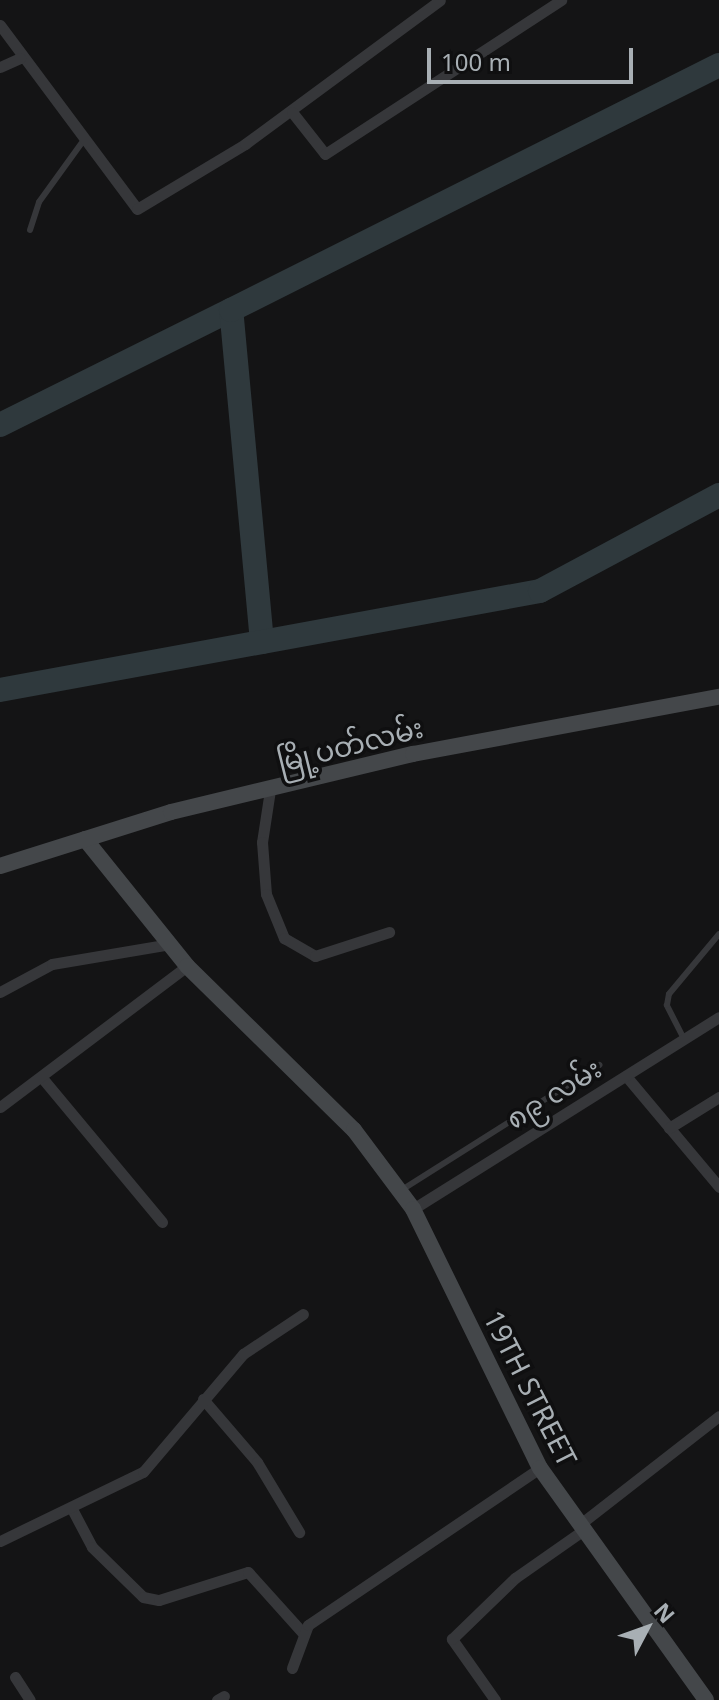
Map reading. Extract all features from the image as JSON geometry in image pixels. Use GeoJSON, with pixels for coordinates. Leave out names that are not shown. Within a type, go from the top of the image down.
{"type":"FeatureCollection","features":[{"type":"Feature","properties":{"kind":"street"},"geometry":{"type":"LineString","coordinates":[[0,25],[20,58],[137,209],[292,112],[440,0]]}},
{"type":"Feature","properties":{"kind":"street"},"geometry":{"type":"LineString","coordinates":[[292,112],[325,154],[561,0]]}},
{"type":"Feature","properties":{"kind":"street"},"geometry":{"type":"LineString","coordinates":[[0,67],[20,58]]}},
{"type":"Feature","properties":{"kind":"street","name":"မြို့ပတ်လမ်း"},"geometry":{"type":"LineString","coordinates":[[0,866],[85,839],[413,754],[719,697]]}},
{"type":"Feature","properties":{"kind":"street"},"geometry":{"type":"LineString","coordinates":[[270,790],[262,842],[266,894],[284,938],[298,953],[315,956],[389,932]]}},
{"type":"Feature","properties":{"kind":"street","name":"19TH STREET"},"geometry":{"type":"LineString","coordinates":[[85,839],[187,966],[354,1130],[413,1209],[540,1468],[706,1700]]}},
{"type":"Feature","properties":{"kind":"street"},"geometry":{"type":"LineString","coordinates":[[0,992],[52,964],[170,944]]}},
{"type":"Feature","properties":{"kind":"street"},"geometry":{"type":"LineString","coordinates":[[0,1107],[43,1079],[187,966]]}},
{"type":"Feature","properties":{"kind":"street","name":"၈၉ လမ်း"},"geometry":{"type":"LineString","coordinates":[[413,1209],[719,1017]]}},
{"type":"Feature","properties":{"kind":"street"},"geometry":{"type":"LineString","coordinates":[[626,1076],[719,1187]]}},
{"type":"Feature","properties":{"kind":"street"},"geometry":{"type":"LineString","coordinates":[[43,1079],[162,1222]]}},
{"type":"Feature","properties":{"kind":"street"},"geometry":{"type":"LineString","coordinates":[[669,1128],[719,1097]]}},
{"type":"Feature","properties":{"kind":"street"},"geometry":{"type":"LineString","coordinates":[[0,1541],[72,1509],[143,1472],[243,1354],[303,1314]]}},
{"type":"Feature","properties":{"kind":"street"},"geometry":{"type":"LineString","coordinates":[[203,1399],[257,1462],[299,1532]]}},
{"type":"Feature","properties":{"kind":"street"},"geometry":{"type":"LineString","coordinates":[[495,1700],[452,1639],[515,1578],[719,1416]]}},
{"type":"Feature","properties":{"kind":"street"},"geometry":{"type":"LineString","coordinates":[[292,1668],[302,1632],[540,1468]]}},
{"type":"Feature","properties":{"kind":"street"},"geometry":{"type":"LineString","coordinates":[[72,1509],[92,1547],[143,1597],[159,1600],[248,1572],[302,1632]]}},
{"type":"Feature","properties":{"kind":"street"},"geometry":{"type":"LineString","coordinates":[[15,1677],[30,1700]]}},
{"type":"Feature","properties":{"kind":"lane"},"geometry":{"type":"LineString","coordinates":[[30,230],[39,202],[83,141]]}},
{"type":"Feature","properties":{"kind":"lane"},"geometry":{"type":"LineString","coordinates":[[684,1039],[667,1005],[669,994],[719,934]]}},
{"type":"Feature","properties":{"kind":"lane"},"geometry":{"type":"LineString","coordinates":[[400,1191],[599,1065]]}},
{"type":"Feature","properties":{"kind":"waterway"},"geometry":{"type":"LineString","coordinates":[[262,642],[231,310],[719,65]]}},
{"type":"Feature","properties":{"kind":"waterway"},"geometry":{"type":"LineString","coordinates":[[0,425],[231,310]]}},
{"type":"Feature","properties":{"kind":"waterway"},"geometry":{"type":"LineString","coordinates":[[0,690],[540,591],[719,495]]}}]}
